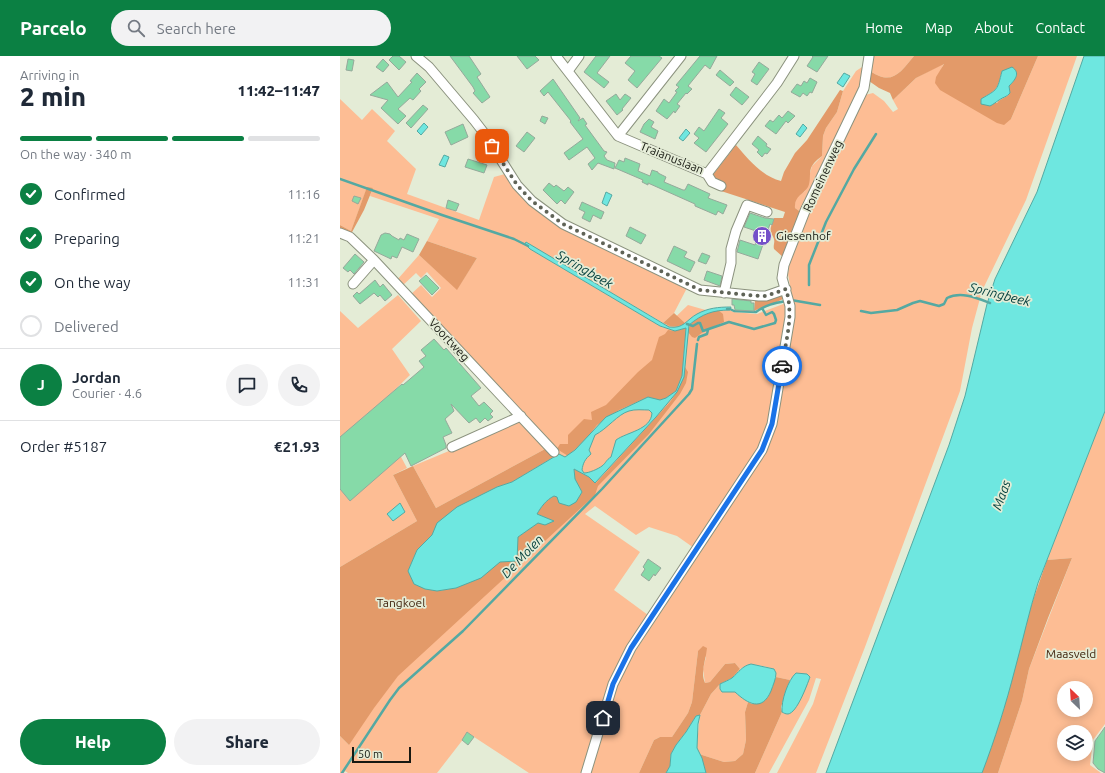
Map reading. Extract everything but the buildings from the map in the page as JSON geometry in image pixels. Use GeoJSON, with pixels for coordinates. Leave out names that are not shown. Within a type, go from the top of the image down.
{"type":"FeatureCollection","features":[{"type":"Feature","properties":{"kind":"street"},"geometry":{"type":"LineString","coordinates":[[416,56],[429,67],[474,120],[517,185],[532,201],[563,224],[700,290],[759,296],[787,292]]}},
{"type":"Feature","properties":{"kind":"street","name":"Traianuslaan"},"geometry":{"type":"LineString","coordinates":[[556,56],[618,136],[707,174],[777,83],[794,56]]}},
{"type":"Feature","properties":{"kind":"street"},"geometry":{"type":"LineString","coordinates":[[568,71],[579,56]]}},
{"type":"Feature","properties":{"kind":"street"},"geometry":{"type":"LineString","coordinates":[[618,136],[681,56]]}},
{"type":"Feature","properties":{"kind":"street","name":"Romeinenweg"},"geometry":{"type":"LineString","coordinates":[[586,773],[613,684],[631,648],[762,450],[772,424],[790,317],[790,306],[782,278],[784,266],[805,211],[864,88],[869,56]]}},
{"type":"Feature","properties":{"kind":"street"},"geometry":{"type":"LineString","coordinates":[[707,174],[712,182],[721,186]]}},
{"type":"Feature","properties":{"kind":"street"},"geometry":{"type":"LineString","coordinates":[[724,293],[731,263],[731,249],[746,205],[767,212]]}},
{"type":"Feature","properties":{"kind":"street","name":"Voortweg"},"geometry":{"type":"LineString","coordinates":[[340,233],[350,237],[374,260],[554,452]]}},
{"type":"Feature","properties":{"kind":"street"},"geometry":{"type":"LineString","coordinates":[[352,284],[374,260]]}},
{"type":"Feature","properties":{"kind":"street"},"geometry":{"type":"LineString","coordinates":[[452,447],[520,416]]}},
{"type":"Feature","properties":{"kind":"green space"},"geometry":{"type":"Polygon","coordinates":[[[871,56],[914,56],[895,76],[884,77],[870,71],[871,56]]]}},
{"type":"Feature","properties":{"kind":"green space"},"geometry":{"type":"Polygon","coordinates":[[[914,56],[1038,56],[1011,119],[1004,125],[997,123],[940,90],[935,83],[936,77],[944,64],[916,78],[893,100],[890,93],[869,81],[870,71],[884,77],[895,76],[914,56]],[[1002,71],[999,82],[994,91],[981,99],[997,103],[1010,93],[1009,86],[1015,79],[1002,71]]]}},
{"type":"Feature","properties":{"kind":"green space"},"geometry":{"type":"Polygon","coordinates":[[[1038,56],[1077,56],[1026,200],[982,291],[972,328],[960,391],[865,647],[816,773],[777,773],[813,704],[821,679],[816,678],[809,700],[769,773],[755,773],[782,712],[784,713],[791,677],[790,680],[776,677],[774,669],[757,665],[749,665],[740,669],[735,663],[725,664],[710,682],[705,683],[703,669],[706,657],[698,651],[692,702],[688,713],[672,737],[660,737],[654,740],[639,773],[589,773],[615,690],[636,650],[767,451],[777,419],[793,302],[788,274],[790,258],[862,98],[865,95],[873,93],[884,101],[893,112],[898,109],[893,100],[916,78],[944,63],[941,70],[1011,119],[1038,56]]]}},
{"type":"Feature","properties":{"kind":"green space"},"geometry":{"type":"Polygon","coordinates":[[[865,65],[861,89],[802,213],[795,208],[796,198],[805,191],[812,166],[822,156],[823,136],[826,128],[837,112],[843,91],[856,71],[865,65]]]}},
{"type":"Feature","properties":{"kind":"green space"},"geometry":{"type":"Polygon","coordinates":[[[840,90],[843,91],[837,112],[826,128],[823,136],[822,156],[812,166],[810,170],[808,187],[796,201],[795,208],[802,213],[783,257],[774,249],[774,240],[771,229],[774,218],[783,218],[785,212],[721,191],[723,183],[714,180],[712,176],[736,145],[762,172],[781,181],[784,172],[795,153],[807,140],[840,90]]]}},
{"type":"Feature","properties":{"kind":"green space"},"geometry":{"type":"Polygon","coordinates":[[[340,99],[362,120],[372,109],[395,131],[387,141],[416,169],[407,194],[479,220],[494,177],[505,174],[537,208],[688,286],[674,313],[663,323],[526,242],[525,244],[530,249],[664,328],[688,305],[723,315],[718,310],[730,310],[733,312],[757,314],[786,303],[784,326],[767,428],[762,443],[694,548],[677,536],[649,527],[636,535],[595,506],[585,514],[640,552],[614,590],[648,615],[628,645],[583,773],[529,773],[468,733],[437,773],[348,773],[345,771],[344,773],[340,773],[340,736],[349,745],[340,570],[551,446],[410,295],[421,285],[432,297],[441,288],[427,272],[421,278],[416,273],[402,286],[397,280],[419,255],[457,289],[477,258],[427,241],[439,219],[370,196],[373,188],[367,188],[351,231],[340,225],[340,99]]]}},
{"type":"Feature","properties":{"kind":"green space"},"geometry":{"type":"Polygon","coordinates":[[[367,187],[373,188],[364,210],[351,234],[340,229],[340,225],[351,231],[367,187]]]}},
{"type":"Feature","properties":{"kind":"green space"},"geometry":{"type":"Polygon","coordinates":[[[427,241],[477,258],[457,290],[419,255],[427,241]]]}},
{"type":"Feature","properties":{"kind":"green space"},"geometry":{"type":"Polygon","coordinates":[[[785,294],[783,299],[754,311],[755,300],[785,294]]]}},
{"type":"Feature","properties":{"kind":"green space"},"geometry":{"type":"Polygon","coordinates":[[[398,295],[421,321],[392,349],[410,375],[373,411],[340,439],[340,311],[358,328],[398,295]]]}},
{"type":"Feature","properties":{"kind":"green space"},"geometry":{"type":"Polygon","coordinates":[[[718,310],[723,314],[724,322],[706,330],[695,338],[692,337],[688,332],[692,323],[699,317],[718,310]]]}},
{"type":"Feature","properties":{"kind":"green space"},"geometry":{"type":"Polygon","coordinates":[[[674,313],[686,324],[669,326],[663,323],[674,313]]]}},
{"type":"Feature","properties":{"kind":"green space"},"geometry":{"type":"Polygon","coordinates":[[[686,328],[682,376],[676,391],[660,400],[648,397],[619,410],[597,425],[586,439],[568,456],[557,449],[560,444],[568,444],[568,435],[584,419],[592,420],[591,412],[606,405],[638,372],[652,360],[659,337],[665,334],[668,330],[675,331],[686,328]]]}},
{"type":"Feature","properties":{"kind":"green space"},"geometry":{"type":"Polygon","coordinates":[[[685,367],[688,372],[686,383],[680,394],[649,434],[598,486],[595,495],[398,676],[349,745],[340,736],[340,567],[417,521],[393,475],[413,466],[436,508],[547,448],[555,456],[512,482],[497,487],[432,535],[417,550],[408,571],[425,589],[438,591],[456,588],[500,562],[517,561],[518,537],[538,523],[554,521],[537,514],[546,502],[554,496],[576,502],[582,492],[575,479],[574,469],[589,477],[596,483],[670,402],[680,386],[685,367]]]}},
{"type":"Feature","properties":{"kind":"green space","name":"Maasveld"},"geometry":{"type":"Polygon","coordinates":[[[1105,411],[1105,724],[1093,740],[1093,725],[1057,725],[1057,761],[1090,761],[1090,765],[1101,773],[998,773],[1022,701],[1029,669],[1072,558],[1047,560],[1105,411]]]}},
{"type":"Feature","properties":{"kind":"green space"},"geometry":{"type":"Polygon","coordinates":[[[521,421],[547,448],[436,508],[413,466],[521,421]]]}},
{"type":"Feature","properties":{"kind":"green space"},"geometry":{"type":"Polygon","coordinates":[[[400,455],[407,468],[393,475],[417,521],[340,567],[340,489],[349,499],[400,455]]]}},
{"type":"Feature","properties":{"kind":"green space"},"geometry":{"type":"Polygon","coordinates":[[[1072,558],[1029,669],[1022,701],[998,773],[982,773],[1002,715],[1030,609],[1047,560],[1072,558]]]}},
{"type":"Feature","properties":{"kind":"green space"},"geometry":{"type":"Polygon","coordinates":[[[703,646],[707,648],[703,670],[705,683],[710,682],[725,664],[735,663],[740,669],[732,678],[720,684],[711,694],[700,715],[696,716],[676,745],[671,754],[670,766],[666,773],[639,773],[654,740],[660,737],[672,737],[688,713],[692,702],[698,651],[703,646]]]}},
{"type":"Feature","properties":{"kind":"green space"},"geometry":{"type":"Polygon","coordinates":[[[776,677],[790,680],[781,707],[782,712],[755,773],[706,773],[699,754],[724,762],[735,761],[743,754],[746,740],[745,712],[748,702],[752,704],[768,697],[776,677]]]}},
{"type":"Feature","properties":{"kind":"green space"},"geometry":{"type":"Polygon","coordinates":[[[720,684],[720,689],[722,692],[735,692],[748,702],[745,712],[746,740],[743,754],[735,761],[724,762],[699,754],[697,748],[700,715],[711,694],[720,684]]]}},
{"type":"Feature","properties":{"kind":"water","name":"Maas"},"geometry":{"type":"Polygon","coordinates":[[[1084,56],[1105,56],[1105,411],[1038,583],[1008,695],[987,760],[982,773],[826,773],[949,445],[965,396],[987,304],[995,279],[1037,192],[1084,56]]]}},
{"type":"Feature","properties":{"kind":"water"},"geometry":{"type":"Polygon","coordinates":[[[1012,67],[1015,69],[1017,74],[1009,86],[1010,93],[990,106],[981,104],[981,99],[994,91],[998,86],[1002,71],[1012,67]]]}},
{"type":"Feature","properties":{"kind":"water"},"geometry":{"type":"Polygon","coordinates":[[[844,73],[850,76],[843,87],[837,83],[844,73]]]}},
{"type":"Feature","properties":{"kind":"water"},"geometry":{"type":"Polygon","coordinates":[[[424,123],[428,127],[421,135],[417,131],[424,123]]]}},
{"type":"Feature","properties":{"kind":"water"},"geometry":{"type":"Polygon","coordinates":[[[803,124],[807,128],[800,137],[796,134],[803,124]]]}},
{"type":"Feature","properties":{"kind":"water"},"geometry":{"type":"Polygon","coordinates":[[[686,129],[690,133],[683,141],[679,138],[686,129]]]}},
{"type":"Feature","properties":{"kind":"water"},"geometry":{"type":"Polygon","coordinates":[[[444,155],[449,157],[445,167],[439,165],[444,155]]]}},
{"type":"Feature","properties":{"kind":"water"},"geometry":{"type":"Polygon","coordinates":[[[606,192],[612,195],[607,206],[602,203],[606,192]]]}},
{"type":"Feature","properties":{"kind":"water","name":"Tangkoel"},"geometry":{"type":"Polygon","coordinates":[[[526,242],[669,327],[678,327],[693,316],[705,310],[731,307],[730,310],[718,311],[703,315],[689,325],[684,377],[677,392],[595,483],[589,477],[574,469],[575,479],[582,492],[576,502],[569,506],[559,503],[557,497],[554,496],[542,506],[537,514],[554,521],[545,525],[538,523],[518,537],[517,561],[500,562],[481,578],[456,588],[437,591],[425,589],[414,584],[408,571],[417,550],[432,535],[437,523],[457,507],[497,487],[512,482],[559,454],[565,457],[575,450],[606,417],[648,397],[660,400],[666,398],[676,391],[682,376],[686,328],[675,331],[660,326],[530,249],[525,244],[526,242]],[[649,410],[629,411],[621,415],[595,435],[589,450],[591,454],[583,465],[582,470],[584,473],[593,471],[603,465],[611,457],[616,440],[643,427],[651,419],[652,413],[649,410]]]}},
{"type":"Feature","properties":{"kind":"water"},"geometry":{"type":"Polygon","coordinates":[[[400,503],[405,512],[393,521],[387,514],[400,503]]]}},
{"type":"Feature","properties":{"kind":"water"},"geometry":{"type":"Polygon","coordinates":[[[751,664],[774,669],[776,673],[776,678],[771,691],[767,698],[759,704],[754,704],[745,700],[735,692],[722,692],[720,689],[720,684],[732,678],[743,668],[751,664]]]}},
{"type":"Feature","properties":{"kind":"water"},"geometry":{"type":"Polygon","coordinates":[[[796,673],[807,674],[810,677],[795,709],[786,714],[782,712],[784,697],[790,680],[796,673]]]}},
{"type":"Feature","properties":{"kind":"water"},"geometry":{"type":"Polygon","coordinates":[[[700,715],[697,748],[702,758],[706,773],[666,773],[670,766],[671,754],[676,745],[696,716],[700,715]]]}},
{"type":"Feature","properties":{"kind":"waterway"},"geometry":{"type":"LineString","coordinates":[[809,285],[809,265],[826,222],[854,169],[876,134]]}},
{"type":"Feature","properties":{"kind":"waterway","name":"Springbeek"},"geometry":{"type":"LineString","coordinates":[[340,179],[514,239],[528,246]]}},
{"type":"Feature","properties":{"kind":"waterway","name":"Springbeek"},"geometry":{"type":"LineString","coordinates":[[861,311],[871,313],[897,310],[920,301],[939,306],[944,304],[947,298],[958,295],[969,296],[990,303]]}},
{"type":"Feature","properties":{"kind":"waterway","name":"Springbeek"},"geometry":{"type":"LineString","coordinates":[[791,300],[820,305]]}},
{"type":"Feature","properties":{"kind":"waterway","name":"Springbeek"},"geometry":{"type":"LineString","coordinates":[[727,309],[734,311],[756,312],[767,306],[786,301]]}},
{"type":"Feature","properties":{"kind":"waterway"},"geometry":{"type":"LineString","coordinates":[[687,324],[693,326],[700,323],[703,331],[729,322],[754,329],[775,323],[776,320],[774,314],[772,312],[766,315],[762,308]]}},
{"type":"Feature","properties":{"kind":"waterway","name":"De Molen"},"geometry":{"type":"LineString","coordinates":[[698,340],[699,337],[707,334],[708,330]]}},
{"type":"Feature","properties":{"kind":"waterway","name":"De Molen"},"geometry":{"type":"LineString","coordinates":[[342,773],[399,688],[463,631],[602,489],[689,394],[692,389],[697,344]]}},
{"type":"Feature","properties":{"kind":"way so far"},"geometry":{"type":"LineString","coordinates":[[492,146],[517,185],[532,201],[563,224],[622,253],[700,290],[766,296],[786,289],[790,306],[790,317],[782,366]]}},
{"type":"Feature","properties":{"kind":"place","name":"Giesenhof"},"geometry":{"type":"Point","coordinates":[762,236]}},
{"type":"Feature","properties":{"kind":"route"},"geometry":{"type":"LineString","coordinates":[[603,718],[613,684],[631,648],[762,450],[772,424],[782,366]]}}]}
